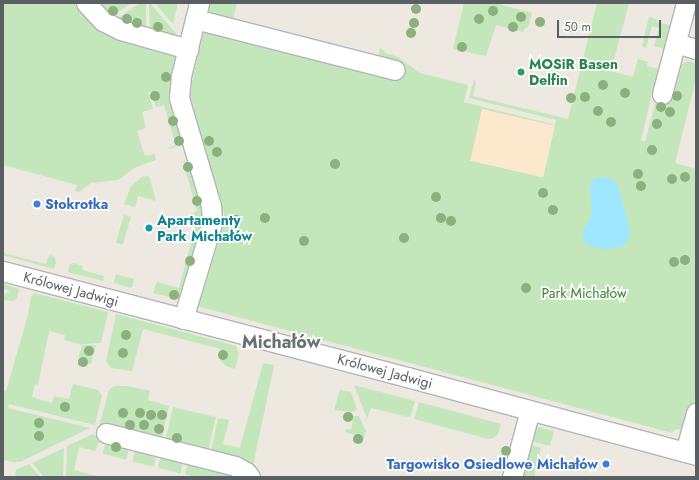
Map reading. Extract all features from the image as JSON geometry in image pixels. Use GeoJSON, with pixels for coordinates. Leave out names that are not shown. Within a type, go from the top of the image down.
{"type":"FeatureCollection","features":[{"type":"Feature","properties":{"kind":"street"},"geometry":{"type":"LineString","coordinates":[[86,3],[103,21],[121,30],[188,49]]}},
{"type":"Feature","properties":{"kind":"street"},"geometry":{"type":"LineString","coordinates":[[662,94],[686,3]]}},
{"type":"Feature","properties":{"kind":"street"},"geometry":{"type":"LineString","coordinates":[[183,318],[211,230],[213,217],[209,199],[179,103],[179,89],[197,11],[395,70]]}},
{"type":"Feature","properties":{"kind":"street"},"geometry":{"type":"LineString","coordinates":[[676,43],[696,49]]}},
{"type":"Feature","properties":{"kind":"street","name":"Królowej Jadwigi"},"geometry":{"type":"LineString","coordinates":[[3,271],[530,410],[690,454]]}},
{"type":"Feature","properties":{"kind":"street"},"geometry":{"type":"LineString","coordinates":[[512,477],[530,410]]}},
{"type":"Feature","properties":{"kind":"street"},"geometry":{"type":"LineString","coordinates":[[690,454],[696,413]]}},
{"type":"Feature","properties":{"kind":"street"},"geometry":{"type":"LineString","coordinates":[[106,433],[235,466],[246,472],[250,477]]}},
{"type":"Feature","properties":{"kind":"green space"},"geometry":{"type":"Polygon","coordinates":[[[3,3],[78,3],[178,53],[184,143],[168,149],[176,145],[164,105],[156,107],[151,92],[148,92],[153,109],[142,112],[146,128],[137,131],[145,156],[155,154],[156,160],[136,167],[118,180],[91,183],[79,192],[75,191],[77,185],[3,165],[3,3]]]}},
{"type":"Feature","properties":{"kind":"green space"},"geometry":{"type":"Polygon","coordinates":[[[93,3],[132,3],[109,18],[93,3]]]}},
{"type":"Feature","properties":{"kind":"green space"},"geometry":{"type":"Polygon","coordinates":[[[140,3],[146,3],[146,32],[113,21],[140,3]]]}},
{"type":"Feature","properties":{"kind":"green space"},"geometry":{"type":"Polygon","coordinates":[[[150,3],[179,37],[150,33],[150,3]]]}},
{"type":"Feature","properties":{"kind":"green space"},"geometry":{"type":"Polygon","coordinates":[[[155,3],[178,3],[173,24],[155,3]]]}},
{"type":"Feature","properties":{"kind":"green space"},"geometry":{"type":"Polygon","coordinates":[[[208,3],[237,3],[232,24],[210,16],[208,11],[208,3]]]}},
{"type":"Feature","properties":{"kind":"green space"},"geometry":{"type":"Polygon","coordinates":[[[464,3],[495,3],[532,13],[528,27],[524,29],[523,32],[496,25],[486,56],[453,49],[464,3]]]}},
{"type":"Feature","properties":{"kind":"green space","name":"Park Michałów"},"geometry":{"type":"Polygon","coordinates":[[[597,3],[629,3],[611,71],[633,77],[638,59],[648,62],[647,66],[658,69],[641,140],[645,142],[658,93],[673,97],[682,64],[688,61],[696,63],[696,79],[675,163],[696,169],[696,394],[685,436],[682,430],[676,429],[672,433],[200,307],[199,304],[225,218],[212,170],[188,99],[204,31],[207,29],[377,61],[380,48],[386,53],[398,57],[420,73],[468,85],[464,102],[555,125],[556,120],[469,98],[474,80],[476,81],[473,96],[568,119],[597,3]]]}},
{"type":"Feature","properties":{"kind":"green space"},"geometry":{"type":"Polygon","coordinates":[[[649,17],[657,19],[656,22],[670,25],[664,49],[654,46],[659,28],[652,26],[646,48],[642,46],[649,17]]]}},
{"type":"Feature","properties":{"kind":"green space"},"geometry":{"type":"Polygon","coordinates":[[[183,161],[189,163],[206,214],[181,300],[153,293],[157,282],[179,288],[198,218],[188,215],[197,211],[183,161]]]}},
{"type":"Feature","properties":{"kind":"green space"},"geometry":{"type":"Polygon","coordinates":[[[149,176],[156,201],[138,196],[135,207],[124,204],[131,186],[142,177],[149,176]]]}},
{"type":"Feature","properties":{"kind":"green space"},"geometry":{"type":"Polygon","coordinates":[[[124,215],[131,217],[123,245],[116,243],[124,215]]]}},
{"type":"Feature","properties":{"kind":"green space"},"geometry":{"type":"Polygon","coordinates":[[[3,253],[46,264],[49,256],[51,255],[55,258],[56,263],[54,269],[3,255],[3,253]]]}},
{"type":"Feature","properties":{"kind":"green space"},"geometry":{"type":"Polygon","coordinates":[[[73,263],[83,266],[82,270],[104,276],[103,281],[68,272],[69,265],[73,263]]]}},
{"type":"Feature","properties":{"kind":"green space"},"geometry":{"type":"Polygon","coordinates":[[[116,274],[134,279],[132,288],[114,283],[116,274]]]}},
{"type":"Feature","properties":{"kind":"green space"},"geometry":{"type":"Polygon","coordinates":[[[3,284],[19,289],[17,298],[13,301],[3,300],[3,296],[10,291],[3,289],[3,284]]]}},
{"type":"Feature","properties":{"kind":"green space"},"geometry":{"type":"Polygon","coordinates":[[[34,293],[108,312],[101,343],[83,344],[96,345],[91,364],[87,363],[86,367],[77,365],[82,345],[64,340],[65,335],[49,331],[38,385],[35,384],[32,397],[52,403],[54,396],[69,399],[73,384],[98,390],[102,395],[95,425],[9,404],[8,408],[90,428],[20,462],[12,462],[3,460],[3,391],[6,391],[28,315],[31,297],[34,293]]]}},
{"type":"Feature","properties":{"kind":"green space"},"geometry":{"type":"Polygon","coordinates":[[[116,314],[236,346],[239,354],[235,369],[226,366],[220,360],[221,349],[143,329],[132,371],[111,368],[106,361],[116,314]]]}},
{"type":"Feature","properties":{"kind":"green space"},"geometry":{"type":"Polygon","coordinates":[[[263,363],[274,365],[253,466],[210,455],[218,418],[229,420],[223,444],[240,448],[263,363]]]}},
{"type":"Feature","properties":{"kind":"green space"},"geometry":{"type":"Polygon","coordinates":[[[354,385],[415,401],[411,415],[408,417],[371,408],[367,419],[354,385]]]}},
{"type":"Feature","properties":{"kind":"green space"},"geometry":{"type":"Polygon","coordinates":[[[114,386],[128,386],[150,391],[148,400],[169,406],[161,442],[99,427],[109,390],[114,386]]]}},
{"type":"Feature","properties":{"kind":"green space"},"geometry":{"type":"Polygon","coordinates":[[[340,390],[351,392],[357,409],[354,412],[334,410],[340,390]]]}},
{"type":"Feature","properties":{"kind":"green space"},"geometry":{"type":"Polygon","coordinates":[[[419,402],[501,424],[498,434],[494,438],[489,439],[414,419],[419,402]]]}},
{"type":"Feature","properties":{"kind":"green space"},"geometry":{"type":"Polygon","coordinates":[[[173,407],[216,417],[208,453],[165,443],[173,407]]]}},
{"type":"Feature","properties":{"kind":"green space"},"geometry":{"type":"Polygon","coordinates":[[[339,416],[359,416],[366,431],[362,444],[352,441],[355,435],[345,432],[346,429],[351,430],[353,421],[339,416]]]}},
{"type":"Feature","properties":{"kind":"green space"},"geometry":{"type":"Polygon","coordinates":[[[538,427],[554,431],[550,446],[533,442],[534,429],[538,427]]]}},
{"type":"Feature","properties":{"kind":"green space"},"geometry":{"type":"Polygon","coordinates":[[[93,434],[101,437],[95,451],[79,447],[74,470],[100,477],[66,477],[67,446],[93,434]]]}},
{"type":"Feature","properties":{"kind":"green space"},"geometry":{"type":"Polygon","coordinates":[[[107,438],[130,444],[126,460],[103,453],[107,438]]]}},
{"type":"Feature","properties":{"kind":"green space"},"geometry":{"type":"Polygon","coordinates":[[[532,445],[541,448],[534,477],[522,477],[530,447],[532,445]]]}},
{"type":"Feature","properties":{"kind":"green space"},"geometry":{"type":"Polygon","coordinates":[[[136,446],[157,451],[154,467],[132,462],[136,446]]]}},
{"type":"Feature","properties":{"kind":"green space"},"geometry":{"type":"Polygon","coordinates":[[[64,448],[63,477],[44,477],[32,463],[64,448]]]}},
{"type":"Feature","properties":{"kind":"green space"},"geometry":{"type":"Polygon","coordinates":[[[162,452],[184,458],[180,473],[158,467],[162,452]]]}},
{"type":"Feature","properties":{"kind":"green space"},"geometry":{"type":"Polygon","coordinates":[[[189,459],[242,477],[195,477],[185,474],[189,459]]]}},
{"type":"Feature","properties":{"kind":"green space"},"geometry":{"type":"Polygon","coordinates":[[[29,464],[40,477],[15,477],[16,470],[29,464]]]}},
{"type":"Feature","properties":{"kind":"sand"},"geometry":{"type":"Polygon","coordinates":[[[482,109],[555,126],[543,178],[470,161],[482,109]]]}},
{"type":"Feature","properties":{"kind":"water"},"geometry":{"type":"Polygon","coordinates":[[[601,177],[612,179],[618,185],[630,229],[628,240],[623,246],[617,248],[602,249],[591,246],[584,242],[583,238],[583,231],[592,214],[590,184],[594,179],[601,177]]]}},
{"type":"Feature","properties":{"kind":"place","name":"MOSiR Basen Delfin"},"geometry":{"type":"Point","coordinates":[521,72]}},
{"type":"Feature","properties":{"kind":"place","name":"Stokrotka"},"geometry":{"type":"Point","coordinates":[37,204]}},
{"type":"Feature","properties":{"kind":"place","name":"Apartamenty Park Michałów"},"geometry":{"type":"Point","coordinates":[149,228]}},
{"type":"Feature","properties":{"kind":"place","name":"Targowisko Osiedlowe Michałów"},"geometry":{"type":"Point","coordinates":[606,464]}},
{"type":"Feature","properties":{"kind":"district","name":"Michałów"},"geometry":{"type":"Point","coordinates":[281,342]}}]}
